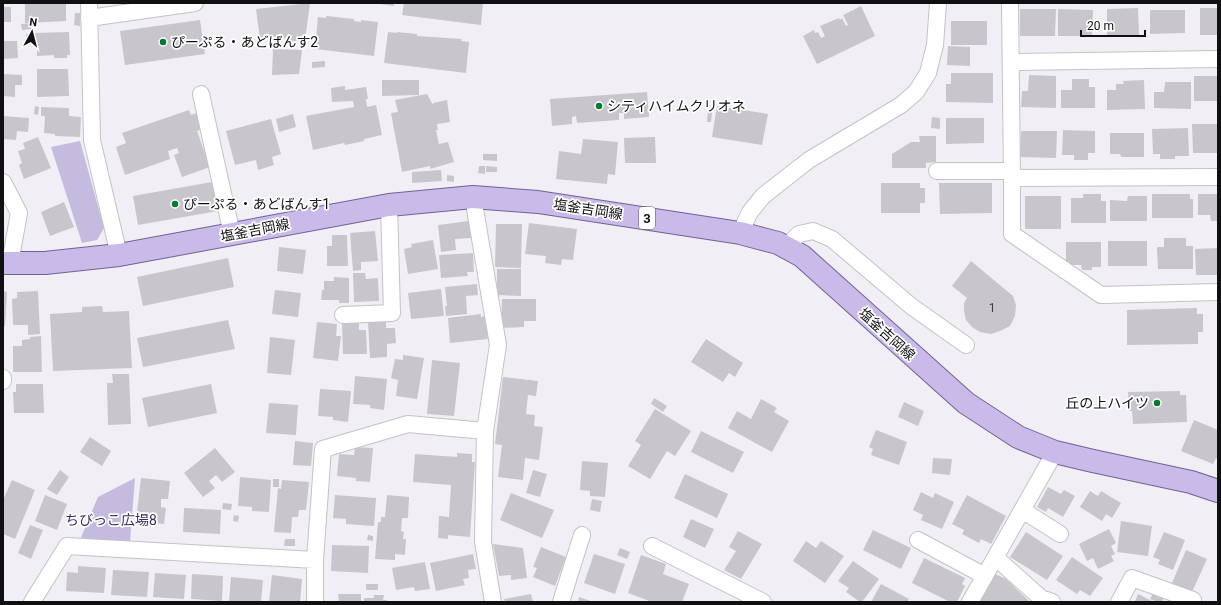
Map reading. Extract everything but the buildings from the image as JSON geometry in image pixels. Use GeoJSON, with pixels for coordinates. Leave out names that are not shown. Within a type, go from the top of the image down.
{"type":"FeatureCollection","features":[{"type":"Feature","properties":{"kind":"main road","name":"塩釜吉岡線"},"geometry":{"type":"LineString","coordinates":[[6,263],[45,263],[119,255],[388,205],[473,197],[538,202],[740,233],[778,243],[802,256],[966,404],[1018,437],[1055,452],[1094,462],[1191,482],[1218,491]]}},
{"type":"Feature","properties":{"kind":"street"},"geometry":{"type":"LineString","coordinates":[[119,255],[92,140],[89,11],[195,3]]}},
{"type":"Feature","properties":{"kind":"street"},"geometry":{"type":"LineString","coordinates":[[740,233],[750,212],[763,196],[809,160],[901,105],[916,92],[928,73],[930,66],[935,45],[938,3]]}},
{"type":"Feature","properties":{"kind":"street"},"geometry":{"type":"LineString","coordinates":[[1010,3],[1012,234],[1101,295],[1218,292]]}},
{"type":"Feature","properties":{"kind":"street"},"geometry":{"type":"LineString","coordinates":[[1011,62],[1218,59]]}},
{"type":"Feature","properties":{"kind":"street"},"geometry":{"type":"LineString","coordinates":[[201,94],[232,234]]}},
{"type":"Feature","properties":{"kind":"street"},"geometry":{"type":"LineString","coordinates":[[937,171],[1012,175],[1218,177]]}},
{"type":"Feature","properties":{"kind":"street"},"geometry":{"type":"LineString","coordinates":[[3,182],[19,213],[6,263]]}},
{"type":"Feature","properties":{"kind":"street"},"geometry":{"type":"LineString","coordinates":[[473,197],[498,345],[485,431],[483,542],[492,602]]}},
{"type":"Feature","properties":{"kind":"street"},"geometry":{"type":"LineString","coordinates":[[343,315],[392,313],[388,205]]}},
{"type":"Feature","properties":{"kind":"street"},"geometry":{"type":"LineString","coordinates":[[786,248],[799,234],[813,231],[832,239],[911,306],[966,345]]}},
{"type":"Feature","properties":{"kind":"street"},"geometry":{"type":"LineString","coordinates":[[315,602],[315,560],[323,450],[408,424],[485,431]]}},
{"type":"Feature","properties":{"kind":"street"},"geometry":{"type":"LineString","coordinates":[[970,602],[1055,452]]}},
{"type":"Feature","properties":{"kind":"street"},"geometry":{"type":"LineString","coordinates":[[1022,510],[1060,534]]}},
{"type":"Feature","properties":{"kind":"street"},"geometry":{"type":"LineString","coordinates":[[561,602],[582,535]]}},
{"type":"Feature","properties":{"kind":"street"},"geometry":{"type":"LineString","coordinates":[[918,540],[986,576]]}},
{"type":"Feature","properties":{"kind":"street"},"geometry":{"type":"LineString","coordinates":[[32,602],[66,546],[315,560]]}},
{"type":"Feature","properties":{"kind":"street"},"geometry":{"type":"LineString","coordinates":[[652,546],[763,602]]}},
{"type":"Feature","properties":{"kind":"street"},"geometry":{"type":"LineString","coordinates":[[996,558],[1041,598],[1052,602]]}},
{"type":"Feature","properties":{"kind":"street"},"geometry":{"type":"LineString","coordinates":[[1119,602],[1132,578],[1193,600]]}},
{"type":"Feature","properties":{"kind":"green space"},"geometry":{"type":"Polygon","coordinates":[[[80,141],[104,228],[97,240],[82,243],[51,147],[80,141]]]}},
{"type":"Feature","properties":{"kind":"green space","name":"ちびっこ広場8"},"geometry":{"type":"Polygon","coordinates":[[[135,478],[130,542],[80,540],[98,497],[135,478]]]}},
{"type":"Feature","properties":{"kind":"place","name":"ぴーぷる・あどばんす2"},"geometry":{"type":"Point","coordinates":[163,42]}},
{"type":"Feature","properties":{"kind":"place","name":"シティハイムクリオネ"},"geometry":{"type":"Point","coordinates":[599,106]}},
{"type":"Feature","properties":{"kind":"place","name":"ぴーぷる・あどばんす1"},"geometry":{"type":"Point","coordinates":[175,204]}},
{"type":"Feature","properties":{"kind":"place","name":"丘の上ハイツ"},"geometry":{"type":"Point","coordinates":[1157,403]}}]}
